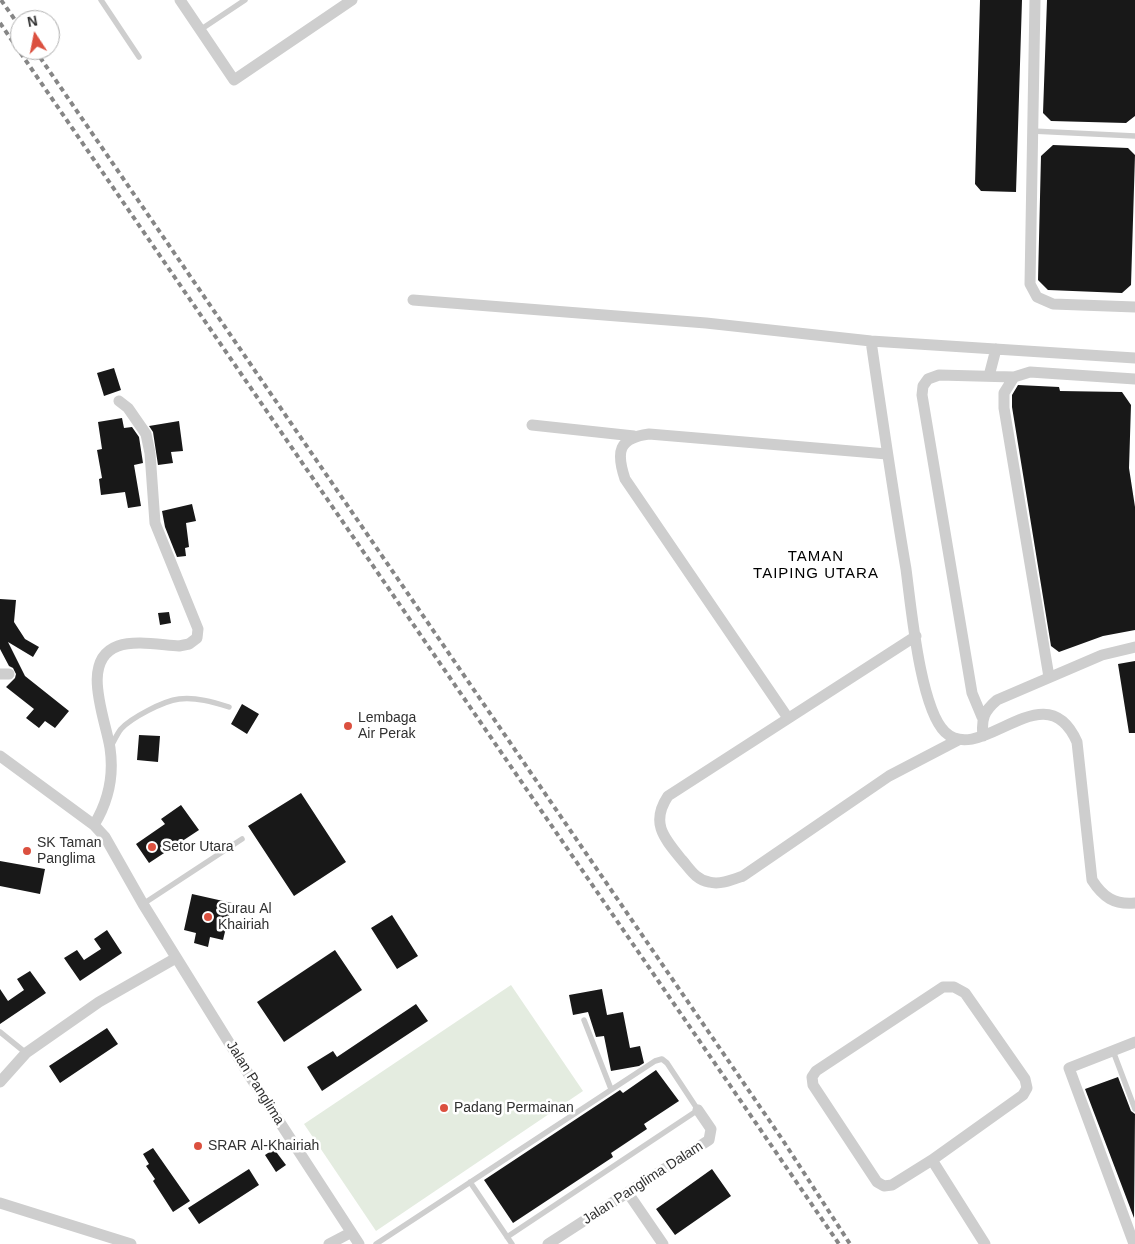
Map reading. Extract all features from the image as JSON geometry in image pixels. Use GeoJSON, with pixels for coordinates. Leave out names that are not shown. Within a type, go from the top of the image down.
{"type":"FeatureCollection","features":[{"type":"Feature","properties":{"kind":"street"},"geometry":{"type":"LineString","coordinates":[[180,0],[234,80],[352,0]]}},
{"type":"Feature","properties":{"kind":"street"},"geometry":{"type":"LineString","coordinates":[[1035,0],[1031,131],[1030,275],[1033,291],[1037,297],[1053,304],[1135,307]]}},
{"type":"Feature","properties":{"kind":"street"},"geometry":{"type":"LineString","coordinates":[[412,300],[706,323],[871,341],[1135,358]]}},
{"type":"Feature","properties":{"kind":"street"},"geometry":{"type":"LineString","coordinates":[[871,341],[916,636],[932,709],[946,734],[958,740]]}},
{"type":"Feature","properties":{"kind":"street"},"geometry":{"type":"LineString","coordinates":[[988,376],[996,349]]}},
{"type":"Feature","properties":{"kind":"street"},"geometry":{"type":"LineString","coordinates":[[983,736],[982,717],[972,693],[922,395],[923,386],[928,379],[934,377],[1014,377],[1040,371],[1135,379]]}},
{"type":"Feature","properties":{"kind":"street"},"geometry":{"type":"LineString","coordinates":[[1014,377],[1006,387],[1004,408],[1049,677]]}},
{"type":"Feature","properties":{"kind":"street"},"geometry":{"type":"LineString","coordinates":[[94,825],[107,797],[110,781],[110,748],[97,676],[100,663],[107,652],[119,646],[179,646],[189,644],[197,638],[198,629],[155,523],[150,453],[146,434],[128,408],[119,401]]}},
{"type":"Feature","properties":{"kind":"street"},"geometry":{"type":"LineString","coordinates":[[532,425],[634,436],[649,434],[887,454]]}},
{"type":"Feature","properties":{"kind":"street"},"geometry":{"type":"LineString","coordinates":[[634,436],[623,443],[619,454],[625,479],[788,718]]}},
{"type":"Feature","properties":{"kind":"street"},"geometry":{"type":"LineString","coordinates":[[916,636],[668,796],[660,807],[659,822],[664,839],[696,877],[709,882],[728,881],[743,876],[881,781],[958,740],[983,736],[1035,715],[1048,715],[1061,720],[1071,728],[1077,742],[1092,880],[1099,891],[1109,900],[1122,904],[1135,903]]}},
{"type":"Feature","properties":{"kind":"street"},"geometry":{"type":"LineString","coordinates":[[982,717],[997,700],[1102,655],[1135,647]]}},
{"type":"Feature","properties":{"kind":"street","name":"Jalan Panglima"},"geometry":{"type":"LineString","coordinates":[[0,756],[94,825],[105,837],[176,958],[350,1233],[359,1244]]}},
{"type":"Feature","properties":{"kind":"street"},"geometry":{"type":"LineString","coordinates":[[0,1082],[26,1053],[99,1002],[176,958]]}},
{"type":"Feature","properties":{"kind":"street"},"geometry":{"type":"LineString","coordinates":[[943,987],[954,987],[965,993],[1025,1080],[1027,1088],[1023,1095],[932,1160],[892,1185],[884,1186],[877,1182],[813,1085],[812,1077],[816,1071],[943,987]]}},
{"type":"Feature","properties":{"kind":"street"},"geometry":{"type":"LineString","coordinates":[[1134,1244],[1132,1230],[1069,1068],[1135,1042]]}},
{"type":"Feature","properties":{"kind":"street","name":"Jalan Panglima Dalam"},"geometry":{"type":"LineString","coordinates":[[548,1244],[709,1140],[711,1129],[698,1110]]}},
{"type":"Feature","properties":{"kind":"street"},"geometry":{"type":"LineString","coordinates":[[932,1160],[985,1244]]}},
{"type":"Feature","properties":{"kind":"street"},"geometry":{"type":"LineString","coordinates":[[628,1193],[663,1244]]}},
{"type":"Feature","properties":{"kind":"street"},"geometry":{"type":"LineString","coordinates":[[0,1204],[131,1244]]}},
{"type":"Feature","properties":{"kind":"street"},"geometry":{"type":"LineString","coordinates":[[330,1244],[350,1233]]}},
{"type":"Feature","properties":{"kind":"lane"},"geometry":{"type":"LineString","coordinates":[[200,30],[245,0]]}},
{"type":"Feature","properties":{"kind":"lane"},"geometry":{"type":"LineString","coordinates":[[103,1],[139,57]]}},
{"type":"Feature","properties":{"kind":"lane"},"geometry":{"type":"LineString","coordinates":[[1031,131],[1135,136]]}},
{"type":"Feature","properties":{"kind":"lane"},"geometry":{"type":"LineString","coordinates":[[110,748],[125,726],[162,704],[179,699],[202,700],[228,707]]}},
{"type":"Feature","properties":{"kind":"lane"},"geometry":{"type":"LineString","coordinates":[[143,904],[242,839]]}},
{"type":"Feature","properties":{"kind":"lane"},"geometry":{"type":"LineString","coordinates":[[584,1020],[611,1089]]}},
{"type":"Feature","properties":{"kind":"lane"},"geometry":{"type":"LineString","coordinates":[[0,1032],[26,1053]]}},
{"type":"Feature","properties":{"kind":"lane"},"geometry":{"type":"LineString","coordinates":[[1113,1051],[1135,1109]]}},
{"type":"Feature","properties":{"kind":"lane"},"geometry":{"type":"LineString","coordinates":[[376,1244],[655,1061],[662,1059],[667,1063],[698,1110],[507,1237]]}},
{"type":"Feature","properties":{"kind":"lane"},"geometry":{"type":"LineString","coordinates":[[470,1182],[512,1244]]}},
{"type":"Feature","properties":{"kind":"shaded area","name":"Padang Permainan"},"geometry":{"type":"Polygon","coordinates":[[[511,985],[583,1091],[376,1231],[304,1124],[511,985]]]}},
{"type":"Feature","properties":{"kind":"building"},"geometry":{"type":"Polygon","coordinates":[[[980,0],[1022,0],[1016,192],[981,191],[975,184],[980,0]]]}},
{"type":"Feature","properties":{"kind":"building"},"geometry":{"type":"Polygon","coordinates":[[[1047,0],[1135,0],[1135,116],[1126,123],[1051,121],[1043,113],[1047,0]]]}},
{"type":"Feature","properties":{"kind":"building"},"geometry":{"type":"Polygon","coordinates":[[[1053,145],[1128,148],[1135,155],[1131,285],[1122,293],[1048,290],[1038,280],[1041,156],[1053,145]]]}},
{"type":"Feature","properties":{"kind":"building"},"geometry":{"type":"Polygon","coordinates":[[[114,368],[121,390],[104,396],[97,373],[114,368]]]}},
{"type":"Feature","properties":{"kind":"building"},"geometry":{"type":"Polygon","coordinates":[[[1018,385],[1059,387],[1060,391],[1122,392],[1131,405],[1129,468],[1135,507],[1135,630],[1103,636],[1059,652],[1051,646],[1012,407],[1012,395],[1018,385]]]}},
{"type":"Feature","properties":{"kind":"building"},"geometry":{"type":"Polygon","coordinates":[[[122,418],[124,428],[132,427],[139,437],[143,463],[134,465],[141,506],[128,508],[125,492],[101,495],[99,479],[102,478],[97,450],[102,449],[98,422],[122,418]]]}},
{"type":"Feature","properties":{"kind":"building"},"geometry":{"type":"Polygon","coordinates":[[[179,421],[183,451],[171,452],[173,463],[158,465],[153,432],[149,426],[179,421]]]}},
{"type":"Feature","properties":{"kind":"building"},"geometry":{"type":"Polygon","coordinates":[[[192,504],[196,521],[186,523],[189,547],[185,548],[186,556],[177,557],[165,527],[162,511],[192,504]]]}},
{"type":"Feature","properties":{"kind":"building"},"geometry":{"type":"Polygon","coordinates":[[[0,599],[16,600],[14,622],[25,639],[39,647],[33,657],[8,642],[25,676],[69,711],[55,728],[45,721],[39,728],[26,718],[34,709],[6,687],[15,678],[16,674],[13,668],[9,666],[0,649],[0,599]]]}},
{"type":"Feature","properties":{"kind":"building"},"geometry":{"type":"Polygon","coordinates":[[[169,612],[171,623],[160,625],[158,613],[169,612]]]}},
{"type":"Feature","properties":{"kind":"building"},"geometry":{"type":"Polygon","coordinates":[[[1135,661],[1135,733],[1129,733],[1118,664],[1135,661]]]}},
{"type":"Feature","properties":{"kind":"building"},"geometry":{"type":"Polygon","coordinates":[[[242,704],[259,714],[247,734],[231,724],[242,704]]]}},
{"type":"Feature","properties":{"kind":"building"},"geometry":{"type":"Polygon","coordinates":[[[139,735],[160,736],[158,762],[137,760],[139,735]]]}},
{"type":"Feature","properties":{"kind":"building"},"geometry":{"type":"Polygon","coordinates":[[[301,793],[346,862],[294,896],[248,826],[301,793]]]}},
{"type":"Feature","properties":{"kind":"building"},"geometry":{"type":"Polygon","coordinates":[[[181,805],[199,830],[149,863],[136,844],[165,824],[161,819],[181,805]]]}},
{"type":"Feature","properties":{"kind":"building"},"geometry":{"type":"Polygon","coordinates":[[[0,861],[45,869],[40,894],[0,886],[0,861]]]}},
{"type":"Feature","properties":{"kind":"building","name":"Surau Al Khairiah"},"geometry":{"type":"Polygon","coordinates":[[[192,894],[232,903],[223,940],[210,937],[208,947],[194,943],[196,933],[184,930],[192,894]]]}},
{"type":"Feature","properties":{"kind":"building"},"geometry":{"type":"Polygon","coordinates":[[[392,915],[418,956],[397,969],[371,928],[392,915]]]}},
{"type":"Feature","properties":{"kind":"building"},"geometry":{"type":"Polygon","coordinates":[[[107,930],[122,953],[80,981],[64,958],[77,950],[84,960],[101,949],[94,939],[107,930]]]}},
{"type":"Feature","properties":{"kind":"building"},"geometry":{"type":"Polygon","coordinates":[[[335,950],[362,990],[284,1042],[257,1002],[335,950]]]}},
{"type":"Feature","properties":{"kind":"building"},"geometry":{"type":"Polygon","coordinates":[[[30,971],[46,993],[0,1024],[0,989],[8,1001],[24,990],[17,979],[30,971]]]}},
{"type":"Feature","properties":{"kind":"building"},"geometry":{"type":"Polygon","coordinates":[[[602,989],[607,1015],[623,1012],[630,1048],[640,1046],[644,1063],[639,1066],[611,1071],[604,1036],[596,1037],[588,1012],[573,1015],[569,995],[602,989]]]}},
{"type":"Feature","properties":{"kind":"building"},"geometry":{"type":"Polygon","coordinates":[[[416,1004],[428,1021],[322,1091],[307,1067],[333,1051],[337,1057],[416,1004]]]}},
{"type":"Feature","properties":{"kind":"building"},"geometry":{"type":"Polygon","coordinates":[[[107,1028],[118,1044],[60,1083],[49,1066],[107,1028]]]}},
{"type":"Feature","properties":{"kind":"building"},"geometry":{"type":"Polygon","coordinates":[[[656,1070],[679,1101],[644,1124],[647,1129],[611,1153],[613,1157],[513,1223],[484,1180],[620,1090],[623,1093],[656,1070]]]}},
{"type":"Feature","properties":{"kind":"building"},"geometry":{"type":"Polygon","coordinates":[[[1118,1077],[1131,1111],[1135,1114],[1134,1218],[1085,1089],[1118,1077]]]}},
{"type":"Feature","properties":{"kind":"building"},"geometry":{"type":"Polygon","coordinates":[[[153,1148],[190,1201],[173,1212],[153,1181],[155,1179],[146,1166],[149,1164],[143,1154],[153,1148]]]}},
{"type":"Feature","properties":{"kind":"building"},"geometry":{"type":"Polygon","coordinates":[[[274,1149],[286,1165],[276,1172],[265,1155],[274,1149]]]}},
{"type":"Feature","properties":{"kind":"building"},"geometry":{"type":"Polygon","coordinates":[[[249,1169],[259,1185],[199,1224],[188,1208],[249,1169]]]}},
{"type":"Feature","properties":{"kind":"building"},"geometry":{"type":"Polygon","coordinates":[[[712,1169],[731,1196],[675,1235],[656,1209],[712,1169]]]}},
{"type":"Feature","properties":{"kind":"railway"},"geometry":{"type":"LineString","coordinates":[[1,0],[10,13]]}},
{"type":"Feature","properties":{"kind":"railway"},"geometry":{"type":"LineString","coordinates":[[0,23],[839,1244]]}},
{"type":"Feature","properties":{"kind":"railway"},"geometry":{"type":"LineString","coordinates":[[42,60],[782,1139],[850,1244]]}},
{"type":"Feature","properties":{"kind":"place","name":"Lembaga Air Perak"},"geometry":{"type":"Point","coordinates":[348,726]}},
{"type":"Feature","properties":{"kind":"place","name":"Setor Utara"},"geometry":{"type":"Point","coordinates":[152,847]}},
{"type":"Feature","properties":{"kind":"place","name":"SK Taman Panglima"},"geometry":{"type":"Point","coordinates":[27,851]}},
{"type":"Feature","properties":{"kind":"place","name":"Surau Al Khairiah"},"geometry":{"type":"Point","coordinates":[208,917]}},
{"type":"Feature","properties":{"kind":"place","name":"Padang Permainan"},"geometry":{"type":"Point","coordinates":[444,1108]}},
{"type":"Feature","properties":{"kind":"place","name":"SRAR Al-Khairiah"},"geometry":{"type":"Point","coordinates":[198,1146]}},
{"type":"Feature","properties":{"kind":"district","name":"TAMAN TAIPING UTARA"},"geometry":{"type":"Point","coordinates":[816,566]}}]}
